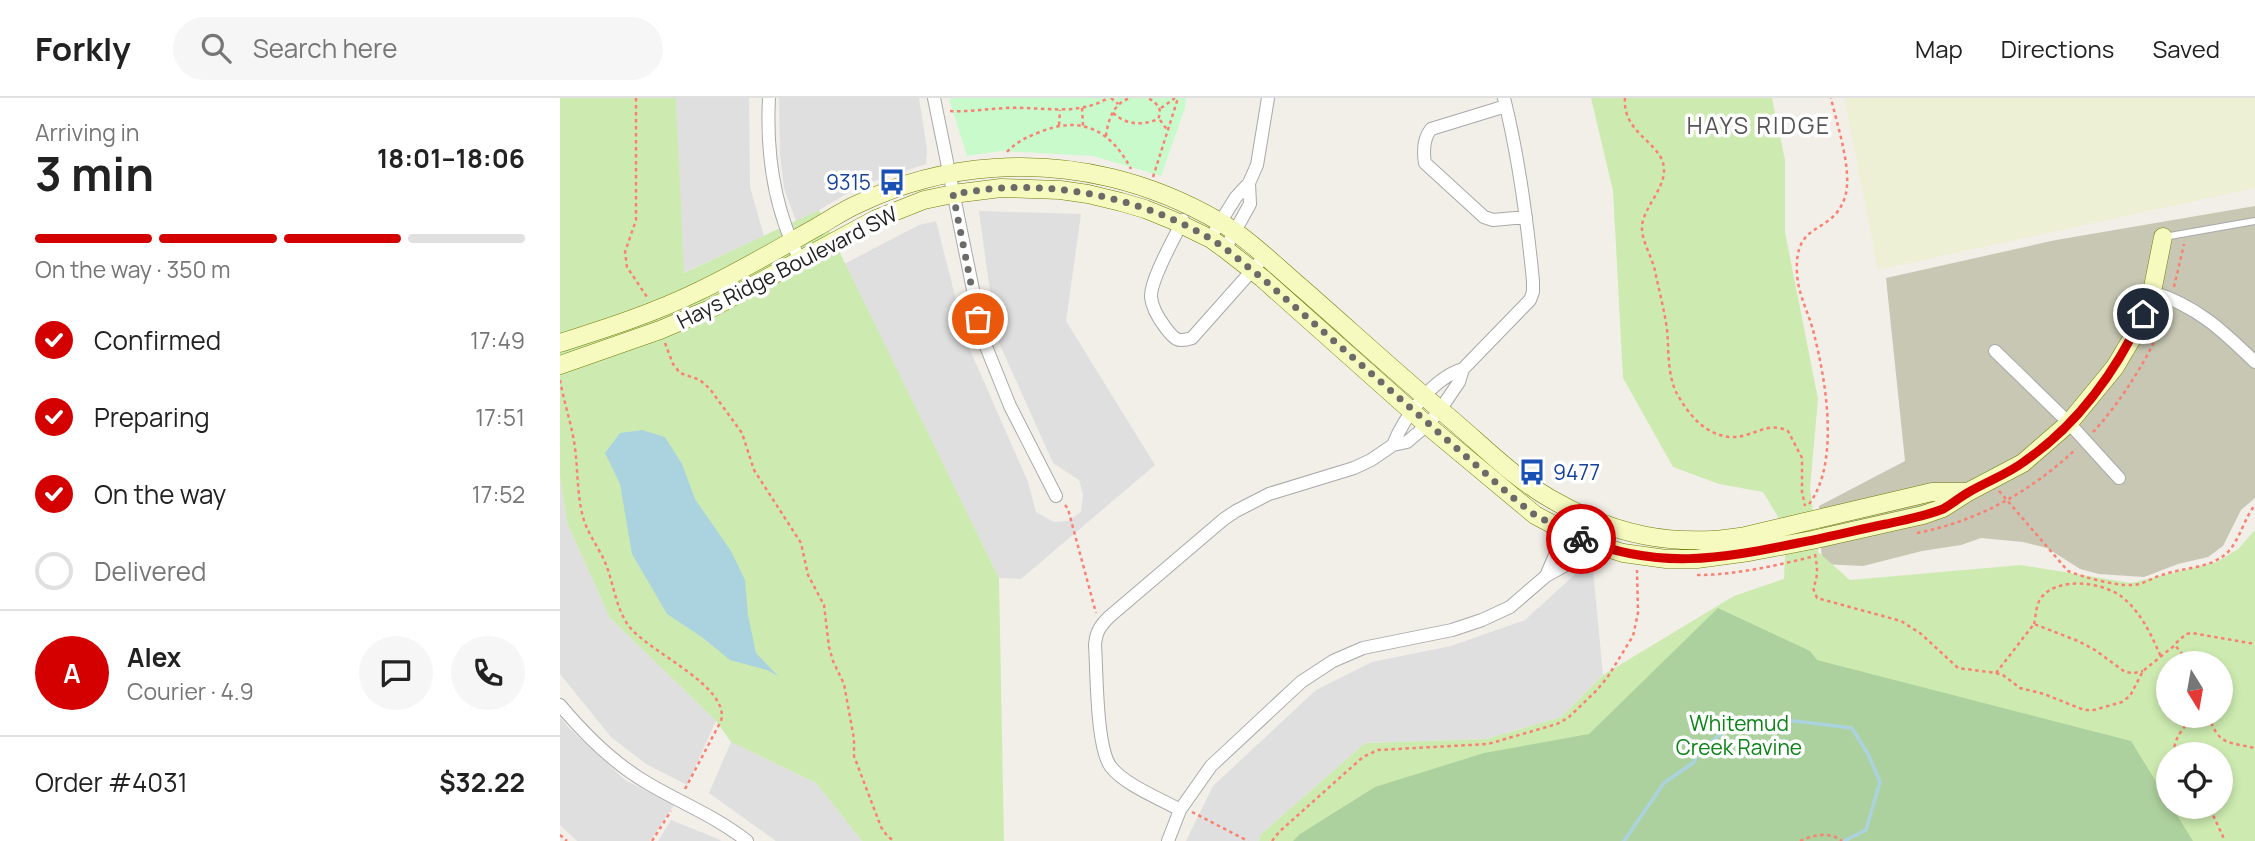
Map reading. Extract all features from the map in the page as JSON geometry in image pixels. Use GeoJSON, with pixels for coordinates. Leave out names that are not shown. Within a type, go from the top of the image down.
{"type":"FeatureCollection","features":[{"type":"Feature","properties":{"kind":"street"},"geometry":{"type":"LineString","coordinates":[[769,98],[770,164],[776,195],[791,242],[800,260]]}},
{"type":"Feature","properties":{"kind":"street"},"geometry":{"type":"LineString","coordinates":[[1218,244],[1219,222],[1249,183],[1257,165],[1268,98]]}},
{"type":"Feature","properties":{"kind":"street"},"geometry":{"type":"LineString","coordinates":[[1181,808],[1123,778],[1107,760],[1102,744],[1095,645],[1100,626],[1224,519],[1269,494],[1354,468],[1393,445],[1407,442],[1440,410],[1459,382],[1463,369],[1530,300],[1533,281],[1526,217],[1519,166],[1505,102],[1431,129],[1425,143],[1425,163],[1484,217],[1493,220],[1526,217]]}},
{"type":"Feature","properties":{"kind":"street"},"geometry":{"type":"LineString","coordinates":[[935,104],[978,319],[987,351],[1010,406],[1056,496]]}},
{"type":"Feature","properties":{"kind":"street","name":"Hays Ridge Boulevard SW"},"geometry":{"type":"LineString","coordinates":[[560,343],[677,301],[791,242],[856,204],[920,180],[1018,166],[1099,174],[1143,187],[1189,207],[1235,232],[1258,264],[1427,425],[1535,515],[1575,536],[1612,550],[1639,557],[1697,559],[1813,548],[1923,515],[1943,508],[2036,454],[2069,423],[2115,367],[2131,341],[2152,292],[2163,237]]}},
{"type":"Feature","properties":{"kind":"street"},"geometry":{"type":"LineString","coordinates":[[1218,244],[1235,232],[1250,204],[1249,183]]}},
{"type":"Feature","properties":{"kind":"street","name":"Hays Ridge Boulevard SW"},"geometry":{"type":"LineString","coordinates":[[560,365],[686,320],[876,219],[924,200],[1001,188],[1069,191],[1145,209],[1258,264],[1424,396],[1530,485],[1549,499],[1612,528],[1656,538],[1714,541],[1932,492],[1968,492]]}},
{"type":"Feature","properties":{"kind":"street"},"geometry":{"type":"LineString","coordinates":[[1189,207],[1153,283],[1151,297],[1155,310],[1174,338],[1182,341],[1192,338],[1258,264]]}},
{"type":"Feature","properties":{"kind":"street"},"geometry":{"type":"LineString","coordinates":[[2152,292],[2170,298],[2210,320],[2255,362]]}},
{"type":"Feature","properties":{"kind":"street"},"geometry":{"type":"LineString","coordinates":[[1995,351],[2069,423],[2119,478]]}},
{"type":"Feature","properties":{"kind":"street"},"geometry":{"type":"LineString","coordinates":[[1393,445],[1397,433],[1424,396],[1449,373],[1463,369]]}},
{"type":"Feature","properties":{"kind":"street"},"geometry":{"type":"LineString","coordinates":[[1168,841],[1181,808],[1199,780],[1223,752],[1301,682],[1317,670],[1363,648],[1452,630],[1482,620],[1516,602],[1546,576],[1555,555],[1575,536],[1585,517]]}},
{"type":"Feature","properties":{"kind":"street"},"geometry":{"type":"LineString","coordinates":[[560,705],[613,760],[637,777],[725,824],[747,841]]}},
{"type":"Feature","properties":{"kind":"lane"},"geometry":{"type":"LineString","coordinates":[[2163,237],[2255,221]]}},
{"type":"Feature","properties":{"kind":"path"},"geometry":{"type":"LineString","coordinates":[[636,98],[636,220],[625,252],[627,267],[648,299]]}},
{"type":"Feature","properties":{"kind":"path"},"geometry":{"type":"LineString","coordinates":[[935,104],[977,111],[1006,108],[1082,108],[1109,98],[1118,104]]}},
{"type":"Feature","properties":{"kind":"path"},"geometry":{"type":"LineString","coordinates":[[1105,136],[1107,125],[1118,104],[1130,98]]}},
{"type":"Feature","properties":{"kind":"path"},"geometry":{"type":"LineString","coordinates":[[1113,113],[1130,123],[1141,124],[1158,119],[1160,109],[1148,98]]}},
{"type":"Feature","properties":{"kind":"path"},"geometry":{"type":"LineString","coordinates":[[1160,109],[1177,98]]}},
{"type":"Feature","properties":{"kind":"path"},"geometry":{"type":"LineString","coordinates":[[1153,177],[1177,98]]}},
{"type":"Feature","properties":{"kind":"path"},"geometry":{"type":"LineString","coordinates":[[1625,98],[1628,117],[1634,128],[1662,160],[1664,171],[1642,223],[1642,234],[1654,264],[1666,322],[1671,375],[1676,391],[1697,420],[1706,428],[1727,438],[1735,439],[1774,428],[1788,431],[1802,458],[1802,492],[1806,511],[1820,486],[1828,447],[1823,380],[1814,334],[1801,299],[1797,271],[1799,246],[1802,241],[1838,212],[1846,194],[1846,174],[1831,98]]}},
{"type":"Feature","properties":{"kind":"path"},"geometry":{"type":"LineString","coordinates":[[1082,108],[1083,126]]}},
{"type":"Feature","properties":{"kind":"path"},"geometry":{"type":"LineString","coordinates":[[1059,125],[1060,109]]}},
{"type":"Feature","properties":{"kind":"path"},"geometry":{"type":"LineString","coordinates":[[1158,119],[1168,131]]}},
{"type":"Feature","properties":{"kind":"path"},"geometry":{"type":"LineString","coordinates":[[1005,156],[1014,145],[1026,138],[1059,125],[1083,126],[1105,136],[1118,148],[1133,172]]}},
{"type":"Feature","properties":{"kind":"path"},"geometry":{"type":"LineString","coordinates":[[1907,535],[1959,522],[2008,501],[2050,471],[2085,440],[2119,401],[2164,320],[2177,280],[2184,244]]}},
{"type":"Feature","properties":{"kind":"path"},"geometry":{"type":"LineString","coordinates":[[674,340],[665,343],[673,364],[681,373],[701,380],[742,433],[754,470],[801,543],[807,575],[824,604],[829,647],[844,684],[852,729],[853,756],[881,827],[888,837],[895,841]]}},
{"type":"Feature","properties":{"kind":"path"},"geometry":{"type":"LineString","coordinates":[[560,380],[572,428],[582,516],[607,567],[623,616],[632,630],[717,698],[722,709],[721,721],[678,800],[652,841]]}},
{"type":"Feature","properties":{"kind":"path"},"geometry":{"type":"LineString","coordinates":[[1991,482],[2068,571],[2133,585],[2215,562],[2230,550],[2247,515],[2255,505]]}},
{"type":"Feature","properties":{"kind":"path"},"geometry":{"type":"LineString","coordinates":[[1056,496],[1068,509],[1100,626]]}},
{"type":"Feature","properties":{"kind":"path"},"geometry":{"type":"LineString","coordinates":[[1689,575],[1716,575],[1750,570],[1813,548],[1818,571],[1813,588],[1816,598],[1901,621],[1920,633],[1958,668],[2003,675],[2020,688],[2044,694],[2084,710],[2122,702],[2130,696],[2143,671],[2156,661]]}},
{"type":"Feature","properties":{"kind":"path"},"geometry":{"type":"LineString","coordinates":[[1272,841],[1363,757],[1378,750],[1488,744],[1557,724],[1568,718],[1601,685],[1624,654],[1633,636],[1638,613],[1637,569]]}},
{"type":"Feature","properties":{"kind":"path"},"geometry":{"type":"LineString","coordinates":[[1996,673],[2034,624],[2039,602],[2048,591],[2070,582],[2114,592],[2125,600],[2150,633],[2158,651]]}},
{"type":"Feature","properties":{"kind":"path"},"geometry":{"type":"LineString","coordinates":[[2034,624],[2087,645],[2125,672],[2143,671]]}},
{"type":"Feature","properties":{"kind":"path"},"geometry":{"type":"LineString","coordinates":[[2168,651],[2186,634],[2192,633],[2255,644]]}},
{"type":"Feature","properties":{"kind":"path"},"geometry":{"type":"LineString","coordinates":[[2175,645],[2180,651]]}},
{"type":"Feature","properties":{"kind":"path"},"geometry":{"type":"LineString","coordinates":[[2214,728],[2221,740],[2255,748]]}},
{"type":"Feature","properties":{"kind":"path"},"geometry":{"type":"LineString","coordinates":[[1181,808],[1248,841]]}},
{"type":"Feature","properties":{"kind":"path"},"geometry":{"type":"LineString","coordinates":[[2215,819],[2225,841]]}},
{"type":"Feature","properties":{"kind":"path"},"geometry":{"type":"LineString","coordinates":[[560,835],[567,841]]}},
{"type":"Feature","properties":{"kind":"path"},"geometry":{"type":"LineString","coordinates":[[1800,841],[1822,835],[1842,841]]}},
{"type":"Feature","properties":{"kind":"shaded area"},"geometry":{"type":"Polygon","coordinates":[[[676,98],[749,98],[750,187],[764,236],[683,273],[676,98]]]}},
{"type":"Feature","properties":{"kind":"shaded area"},"geometry":{"type":"Polygon","coordinates":[[[779,98],[919,98],[927,149],[926,164],[860,186],[796,221],[784,188],[780,154],[779,98]]]}},
{"type":"Feature","properties":{"kind":"shaded area"},"geometry":{"type":"Polygon","coordinates":[[[1844,98],[2255,98],[2255,188],[1878,270],[1844,98]]]}},
{"type":"Feature","properties":{"kind":"shaded area"},"geometry":{"type":"Polygon","coordinates":[[[2255,206],[2255,498],[2241,510],[2223,546],[2208,557],[2178,564],[2144,577],[2099,574],[2080,569],[2047,548],[2023,542],[1981,538],[1961,545],[1922,551],[1863,566],[1822,564],[1819,506],[1905,461],[1886,278],[2056,240],[2255,206]]]}},
{"type":"Feature","properties":{"kind":"shaded area"},"geometry":{"type":"Polygon","coordinates":[[[979,211],[1081,214],[1066,321],[1155,465],[1021,579],[999,578],[844,264],[919,225],[936,221],[967,343],[1028,482],[1036,512],[1054,522],[1068,521],[1081,512],[1083,495],[1079,480],[1053,463],[996,336],[979,211]]]}},
{"type":"Feature","properties":{"kind":"shaded area"},"geometry":{"type":"Polygon","coordinates":[[[560,476],[567,523],[610,618],[716,721],[687,785],[646,764],[611,737],[560,674],[560,476]]]}},
{"type":"Feature","properties":{"kind":"shaded area"},"geometry":{"type":"Polygon","coordinates":[[[1584,566],[1593,569],[1603,675],[1561,717],[1486,739],[1365,743],[1260,835],[1259,841],[1186,841],[1213,786],[1316,690],[1372,662],[1451,646],[1525,620],[1584,566]]]}},
{"type":"Feature","properties":{"kind":"shaded area"},"geometry":{"type":"Polygon","coordinates":[[[560,717],[625,780],[674,805],[650,841],[577,841],[560,825],[560,717]]]}},
{"type":"Feature","properties":{"kind":"shaded area"},"geometry":{"type":"Polygon","coordinates":[[[731,742],[816,783],[862,841],[776,841],[709,793],[731,742]]]}},
{"type":"Feature","properties":{"kind":"shaded area"},"geometry":{"type":"Polygon","coordinates":[[[671,820],[718,839],[721,841],[658,841],[671,820]]]}},
{"type":"Feature","properties":{"kind":"green space"},"geometry":{"type":"Polygon","coordinates":[[[560,98],[676,98],[684,273],[819,210],[999,578],[1004,841],[862,841],[816,783],[731,742],[716,721],[610,618],[567,523],[560,476],[560,98]]]}},
{"type":"Feature","properties":{"kind":"green space"},"geometry":{"type":"Polygon","coordinates":[[[1186,98],[1161,176],[1093,156],[1001,151],[967,156],[949,99],[1186,98]]]}},
{"type":"Feature","properties":{"kind":"green space"},"geometry":{"type":"Polygon","coordinates":[[[1591,98],[1772,98],[1785,160],[1785,232],[1818,399],[1810,488],[1818,552],[1850,580],[2021,565],[2131,583],[2217,562],[2238,549],[2255,530],[2255,841],[1259,841],[1260,835],[1365,743],[1486,739],[1561,717],[1603,675],[1734,596],[1784,579],[1786,530],[1763,492],[1719,484],[1673,467],[1623,378],[1613,191],[1591,98]]]}},
{"type":"Feature","properties":{"kind":"green space","name":"Whitemud Creek Ravine"},"geometry":{"type":"Polygon","coordinates":[[[1718,608],[1810,651],[1817,660],[2131,741],[2156,782],[2156,819],[2179,819],[2193,841],[1293,841],[1375,787],[1484,753],[1589,734],[1718,608]]]}},
{"type":"Feature","properties":{"kind":"water"},"geometry":{"type":"Polygon","coordinates":[[[642,430],[665,437],[682,464],[695,499],[731,551],[745,580],[748,615],[756,653],[778,676],[767,670],[730,660],[667,614],[632,554],[620,484],[605,453],[620,433],[642,430]]]}},
{"type":"Feature","properties":{"kind":"waterway"},"geometry":{"type":"LineString","coordinates":[[1624,841],[1664,783],[1694,762],[1698,754],[1718,736],[1747,717],[1852,728],[1868,754],[1880,782],[1866,830],[1844,841]]}},
{"type":"Feature","properties":{"kind":"way so far"},"geometry":{"type":"LineString","coordinates":[[978,319],[953,194],[1001,188],[1060,190],[1088,194],[1145,209],[1201,234],[1225,249],[1262,278],[1517,501],[1535,515],[1581,539]]}},
{"type":"Feature","properties":{"kind":"place","name":"9315"},"geometry":{"type":"Point","coordinates":[892,182]}},
{"type":"Feature","properties":{"kind":"place","name":"9477"},"geometry":{"type":"Point","coordinates":[1532,472]}},
{"type":"Feature","properties":{"kind":"district","name":"HAYS RIDGE"},"geometry":{"type":"Point","coordinates":[1759,125]}},
{"type":"Feature","properties":{"kind":"route"},"geometry":{"type":"LineString","coordinates":[[1581,539],[1639,557],[1697,559],[1812,540],[1904,520],[1943,508],[2023,463],[2069,423],[2115,367],[2143,314]]}}]}
